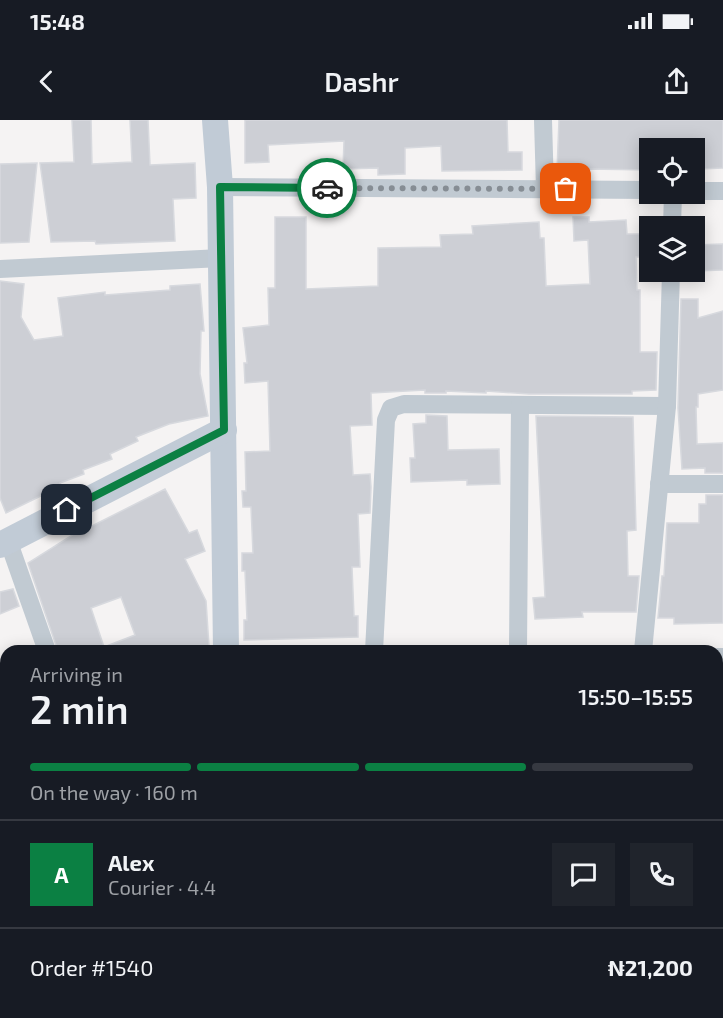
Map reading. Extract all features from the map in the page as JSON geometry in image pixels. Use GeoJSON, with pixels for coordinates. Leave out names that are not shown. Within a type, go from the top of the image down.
{"type":"FeatureCollection","features":[{"type":"Feature","properties":{"kind":"street"},"geometry":{"type":"LineString","coordinates":[[215,120],[222,258],[226,645]]}},
{"type":"Feature","properties":{"kind":"street"},"geometry":{"type":"LineString","coordinates":[[543,120],[545,189]]}},
{"type":"Feature","properties":{"kind":"street"},"geometry":{"type":"LineString","coordinates":[[220,187],[639,190]]}},
{"type":"Feature","properties":{"kind":"street"},"geometry":{"type":"LineString","coordinates":[[705,191],[723,191]]}},
{"type":"Feature","properties":{"kind":"street"},"geometry":{"type":"LineString","coordinates":[[0,269],[222,258]]}},
{"type":"Feature","properties":{"kind":"street"},"geometry":{"type":"LineString","coordinates":[[644,645],[667,406],[671,282]]}},
{"type":"Feature","properties":{"kind":"street"},"geometry":{"type":"LineString","coordinates":[[374,645],[386,420],[391,408],[404,404],[667,406]]}},
{"type":"Feature","properties":{"kind":"street"},"geometry":{"type":"LineString","coordinates":[[518,645],[520,405]]}},
{"type":"Feature","properties":{"kind":"street"},"geometry":{"type":"LineString","coordinates":[[45,645],[4,542],[224,430]]}},
{"type":"Feature","properties":{"kind":"street"},"geometry":{"type":"LineString","coordinates":[[659,484],[723,484]]}},
{"type":"Feature","properties":{"kind":"building"},"geometry":{"type":"Polygon","coordinates":[[[72,120],[91,120],[92,164],[132,162],[130,120],[148,120],[150,165],[195,163],[196,198],[173,199],[175,241],[96,244],[95,241],[51,242],[40,163],[74,162],[72,120]]]}},
{"type":"Feature","properties":{"kind":"building"},"geometry":{"type":"Polygon","coordinates":[[[245,120],[507,120],[508,152],[522,152],[522,170],[442,171],[441,146],[405,148],[405,174],[378,175],[378,168],[343,169],[344,141],[268,145],[269,162],[245,163],[245,120]]]}},
{"type":"Feature","properties":{"kind":"building"},"geometry":{"type":"Polygon","coordinates":[[[559,120],[723,120],[723,168],[705,169],[705,138],[639,138],[639,170],[557,171],[559,120]]]}},
{"type":"Feature","properties":{"kind":"building"},"geometry":{"type":"Polygon","coordinates":[[[37,163],[29,242],[0,243],[0,164],[37,163]]]}},
{"type":"Feature","properties":{"kind":"building"},"geometry":{"type":"Polygon","coordinates":[[[275,217],[306,217],[306,289],[378,286],[378,248],[441,247],[440,235],[473,234],[472,226],[539,222],[540,238],[544,238],[546,286],[590,284],[588,240],[574,241],[573,217],[589,217],[589,222],[626,220],[627,234],[639,234],[639,257],[636,257],[637,290],[640,290],[640,352],[657,352],[656,390],[632,391],[632,394],[529,394],[486,391],[486,393],[446,391],[446,393],[425,393],[425,390],[371,393],[372,425],[350,426],[353,475],[370,474],[371,487],[370,513],[358,514],[360,567],[352,567],[354,616],[358,616],[358,637],[244,640],[244,620],[247,620],[242,553],[253,553],[251,507],[243,507],[242,491],[246,491],[245,452],[270,451],[268,381],[245,383],[244,363],[247,363],[243,328],[269,325],[268,288],[275,288],[275,217]]]}},
{"type":"Feature","properties":{"kind":"building"},"geometry":{"type":"Polygon","coordinates":[[[723,244],[723,270],[705,271],[705,245],[723,244]]]}},
{"type":"Feature","properties":{"kind":"building"},"geometry":{"type":"Polygon","coordinates":[[[0,281],[24,284],[21,317],[34,340],[63,336],[58,298],[105,292],[105,295],[170,290],[170,286],[200,284],[204,331],[201,331],[200,374],[208,416],[169,424],[136,437],[138,441],[110,454],[112,459],[83,470],[84,474],[60,483],[61,486],[6,513],[0,498],[0,281]]]}},
{"type":"Feature","properties":{"kind":"building"},"geometry":{"type":"Polygon","coordinates":[[[681,299],[698,299],[698,318],[723,311],[723,390],[698,394],[698,407],[696,407],[697,444],[723,443],[723,473],[705,473],[705,468],[682,469],[678,408],[681,299]]]}},
{"type":"Feature","properties":{"kind":"building"},"geometry":{"type":"Polygon","coordinates":[[[426,415],[447,416],[448,450],[499,449],[500,484],[467,485],[467,480],[411,482],[410,458],[415,458],[413,424],[426,423],[426,415]]]}},
{"type":"Feature","properties":{"kind":"building"},"geometry":{"type":"Polygon","coordinates":[[[536,416],[633,417],[636,530],[627,531],[628,576],[639,576],[636,612],[582,612],[583,617],[535,619],[533,598],[545,597],[536,416]]]}},
{"type":"Feature","properties":{"kind":"building"},"geometry":{"type":"Polygon","coordinates":[[[165,489],[189,533],[197,530],[205,551],[185,559],[206,601],[209,645],[109,645],[135,635],[121,597],[91,608],[103,645],[56,645],[28,563],[85,527],[86,529],[165,489]]]}},
{"type":"Feature","properties":{"kind":"building"},"geometry":{"type":"Polygon","coordinates":[[[706,495],[723,495],[723,623],[674,624],[674,618],[658,618],[662,576],[664,576],[667,523],[699,523],[699,504],[706,504],[706,495]]]}},
{"type":"Feature","properties":{"kind":"building"},"geometry":{"type":"Polygon","coordinates":[[[13,589],[19,606],[0,614],[0,592],[13,589]]]}},
{"type":"Feature","properties":{"kind":"way so far"},"geometry":{"type":"LineString","coordinates":[[327,188],[566,189]]}},
{"type":"Feature","properties":{"kind":"route"},"geometry":{"type":"LineString","coordinates":[[67,510],[224,430],[220,187],[327,188]]}}]}
